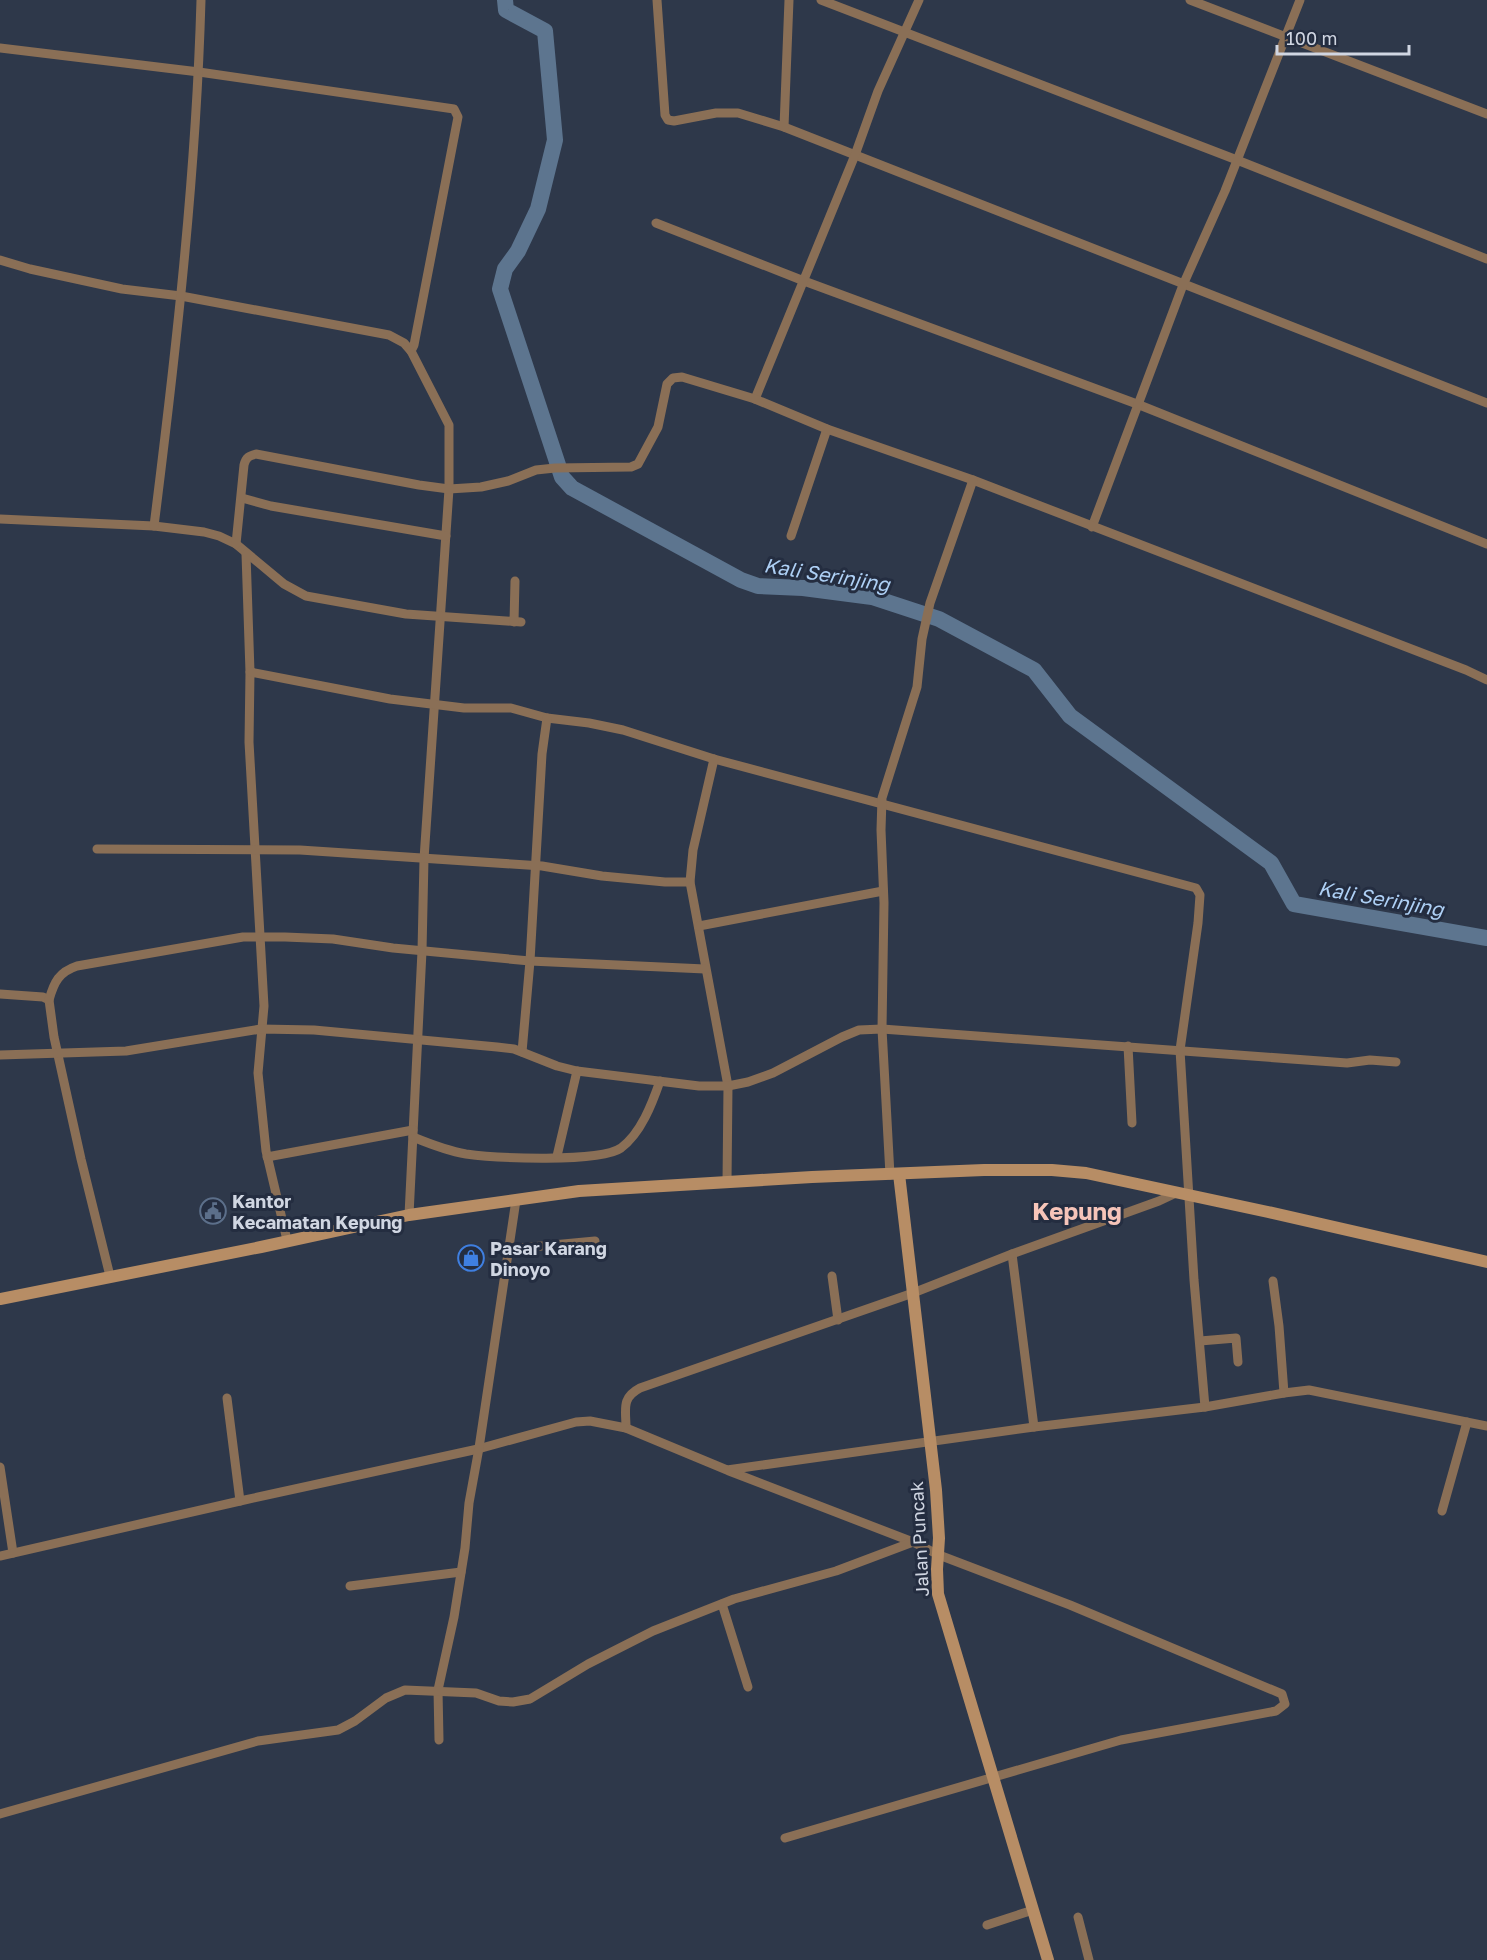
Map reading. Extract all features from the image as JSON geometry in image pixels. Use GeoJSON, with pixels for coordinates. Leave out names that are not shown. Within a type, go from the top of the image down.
{"type":"FeatureCollection","features":[{"type":"Feature","properties":{"kind":"main road"},"geometry":{"type":"LineString","coordinates":[[0,1299],[409,1215],[579,1191],[984,1170],[1052,1170],[1086,1173],[1487,1262]]}},
{"type":"Feature","properties":{"kind":"main road","name":"Jalan Puncak"},"geometry":{"type":"LineString","coordinates":[[895,1175],[913,1293],[931,1443],[939,1520],[937,1581],[942,1610],[1048,1960]]}},
{"type":"Feature","properties":{"kind":"street"},"geometry":{"type":"LineString","coordinates":[[154,526],[181,296],[199,72],[201,0]]}},
{"type":"Feature","properties":{"kind":"street"},"geometry":{"type":"LineString","coordinates":[[657,0],[666,118],[674,121],[716,113],[738,113],[784,127],[1487,403]]}},
{"type":"Feature","properties":{"kind":"street"},"geometry":{"type":"LineString","coordinates":[[784,127],[789,0]]}},
{"type":"Feature","properties":{"kind":"street"},"geometry":{"type":"LineString","coordinates":[[821,0],[1487,259]]}},
{"type":"Feature","properties":{"kind":"street"},"geometry":{"type":"LineString","coordinates":[[755,399],[855,155],[878,91],[919,0]]}},
{"type":"Feature","properties":{"kind":"street"},"geometry":{"type":"LineString","coordinates":[[1190,0],[1487,114]]}},
{"type":"Feature","properties":{"kind":"street"},"geometry":{"type":"LineString","coordinates":[[1092,526],[1183,285],[1237,160],[1300,0]]}},
{"type":"Feature","properties":{"kind":"street"},"geometry":{"type":"LineString","coordinates":[[0,48],[199,72],[447,107],[457,111],[458,117],[428,278],[411,351]]}},
{"type":"Feature","properties":{"kind":"street"},"geometry":{"type":"LineString","coordinates":[[656,223],[804,281],[1137,405],[1487,544]]}},
{"type":"Feature","properties":{"kind":"street"},"geometry":{"type":"LineString","coordinates":[[0,260],[30,269],[122,289],[181,296],[378,333],[398,339],[411,351],[449,425],[449,489],[424,859],[422,951],[409,1215]]}},
{"type":"Feature","properties":{"kind":"street"},"geometry":{"type":"LineString","coordinates":[[236,544],[246,458],[256,454],[449,489],[481,487],[508,481],[536,470],[574,466],[620,468],[638,464],[658,428],[667,384],[673,378],[682,377],[755,399],[826,429],[973,480],[1487,680]]}},
{"type":"Feature","properties":{"kind":"street"},"geometry":{"type":"LineString","coordinates":[[791,537],[826,429]]}},
{"type":"Feature","properties":{"kind":"street"},"geometry":{"type":"LineString","coordinates":[[895,1175],[882,1035],[882,798],[917,687],[922,639],[930,603],[973,480]]}},
{"type":"Feature","properties":{"kind":"street"},"geometry":{"type":"LineString","coordinates":[[242,498],[271,506],[446,536]]}},
{"type":"Feature","properties":{"kind":"street"},"geometry":{"type":"LineString","coordinates":[[0,519],[154,526],[204,532],[236,544],[284,584],[306,596],[406,614],[517,622],[515,581]]}},
{"type":"Feature","properties":{"kind":"street"},"geometry":{"type":"LineString","coordinates":[[246,554],[250,672],[249,742],[257,849],[264,1006],[258,1072],[267,1157],[287,1240]]}},
{"type":"Feature","properties":{"kind":"street"},"geometry":{"type":"LineString","coordinates":[[250,672],[345,691],[434,705],[511,708],[547,718],[623,730],[714,759],[882,798],[1196,888],[1200,896],[1198,922],[1180,1054],[1182,1194],[1200,1341],[1205,1407]]}},
{"type":"Feature","properties":{"kind":"street"},"geometry":{"type":"LineString","coordinates":[[522,1052],[537,866],[542,754],[547,718]]}},
{"type":"Feature","properties":{"kind":"street"},"geometry":{"type":"LineString","coordinates":[[714,759],[693,850],[690,882],[728,1086],[727,1182]]}},
{"type":"Feature","properties":{"kind":"street"},"geometry":{"type":"LineString","coordinates":[[97,849],[300,850],[537,866],[623,878],[690,882]]}},
{"type":"Feature","properties":{"kind":"street"},"geometry":{"type":"LineString","coordinates":[[699,926],[883,891]]}},
{"type":"Feature","properties":{"kind":"street"},"geometry":{"type":"LineString","coordinates":[[110,1276],[58,1055],[49,1000],[58,977],[77,966],[243,937],[261,937],[333,939],[422,951],[530,961],[705,969]]}},
{"type":"Feature","properties":{"kind":"street"},"geometry":{"type":"LineString","coordinates":[[0,994],[43,997],[49,1000]]}},
{"type":"Feature","properties":{"kind":"street"},"geometry":{"type":"LineString","coordinates":[[0,1055],[126,1052],[261,1029],[314,1030],[497,1047],[522,1052],[557,1066],[577,1071],[699,1086],[728,1086],[748,1082],[772,1073],[859,1030],[882,1035],[1128,1052],[1347,1063],[1370,1060],[1396,1062]]}},
{"type":"Feature","properties":{"kind":"street"},"geometry":{"type":"LineString","coordinates":[[1128,1052],[1132,1123]]}},
{"type":"Feature","properties":{"kind":"street"},"geometry":{"type":"LineString","coordinates":[[556,1156],[577,1071]]}},
{"type":"Feature","properties":{"kind":"street"},"geometry":{"type":"LineString","coordinates":[[267,1157],[413,1133],[464,1154],[503,1158],[607,1154],[620,1149],[632,1137],[660,1081]]}},
{"type":"Feature","properties":{"kind":"street"},"geometry":{"type":"LineString","coordinates":[[626,1428],[626,1400],[631,1392],[640,1388],[838,1320],[1012,1254],[1182,1194]]}},
{"type":"Feature","properties":{"kind":"street"},"geometry":{"type":"LineString","coordinates":[[439,1740],[438,1690],[454,1617],[469,1503],[516,1200]]}},
{"type":"Feature","properties":{"kind":"street"},"geometry":{"type":"LineString","coordinates":[[510,1249],[595,1241]]}},
{"type":"Feature","properties":{"kind":"street"},"geometry":{"type":"LineString","coordinates":[[1012,1254],[1034,1427]]}},
{"type":"Feature","properties":{"kind":"street"},"geometry":{"type":"LineString","coordinates":[[832,1276],[838,1320]]}},
{"type":"Feature","properties":{"kind":"street"},"geometry":{"type":"LineString","coordinates":[[1273,1281],[1284,1393]]}},
{"type":"Feature","properties":{"kind":"street"},"geometry":{"type":"LineString","coordinates":[[1200,1341],[1236,1338],[1238,1362]]}},
{"type":"Feature","properties":{"kind":"street"},"geometry":{"type":"LineString","coordinates":[[727,1470],[1034,1427],[1205,1407],[1309,1390],[1487,1426]]}},
{"type":"Feature","properties":{"kind":"street"},"geometry":{"type":"LineString","coordinates":[[227,1398],[240,1501]]}},
{"type":"Feature","properties":{"kind":"street"},"geometry":{"type":"LineString","coordinates":[[0,1556],[479,1448],[576,1422],[590,1421],[626,1428],[913,1542],[939,1555],[1102,1618],[1282,1694],[1285,1700],[1285,1704],[1276,1711],[1121,1740],[785,1838]]}},
{"type":"Feature","properties":{"kind":"street"},"geometry":{"type":"LineString","coordinates":[[1442,1511],[1467,1422]]}},
{"type":"Feature","properties":{"kind":"street"},"geometry":{"type":"LineString","coordinates":[[0,1467],[13,1553]]}},
{"type":"Feature","properties":{"kind":"street"},"geometry":{"type":"LineString","coordinates":[[0,1814],[258,1741],[338,1730],[355,1721],[386,1698],[405,1690],[476,1693],[499,1701],[513,1702],[530,1699],[588,1664],[644,1636],[722,1604],[789,1582],[836,1570],[913,1542]]}},
{"type":"Feature","properties":{"kind":"street"},"geometry":{"type":"LineString","coordinates":[[350,1586],[461,1572]]}},
{"type":"Feature","properties":{"kind":"street"},"geometry":{"type":"LineString","coordinates":[[722,1604],[748,1687]]}},
{"type":"Feature","properties":{"kind":"street"},"geometry":{"type":"LineString","coordinates":[[987,1925],[1033,1910]]}},
{"type":"Feature","properties":{"kind":"street"},"geometry":{"type":"LineString","coordinates":[[1078,1917],[1089,1960]]}},
{"type":"Feature","properties":{"kind":"waterway","name":"Kali Serinjing"},"geometry":{"type":"LineString","coordinates":[[505,0],[506,10],[545,31],[555,140],[538,209],[518,251],[505,269],[500,289],[562,477],[572,488],[741,580],[758,586],[803,588],[872,597],[939,619],[1034,670],[1070,716],[1271,863],[1294,904],[1487,938]]}},
{"type":"Feature","properties":{"kind":"place","name":"Kantor Kecamatan Kepung"},"geometry":{"type":"Point","coordinates":[213,1211]}},
{"type":"Feature","properties":{"kind":"place","name":"Pasar Karang Dinoyo"},"geometry":{"type":"Point","coordinates":[471,1258]}},
{"type":"Feature","properties":{"kind":"district","name":"Kepung"},"geometry":{"type":"Point","coordinates":[1077,1210]}}]}
